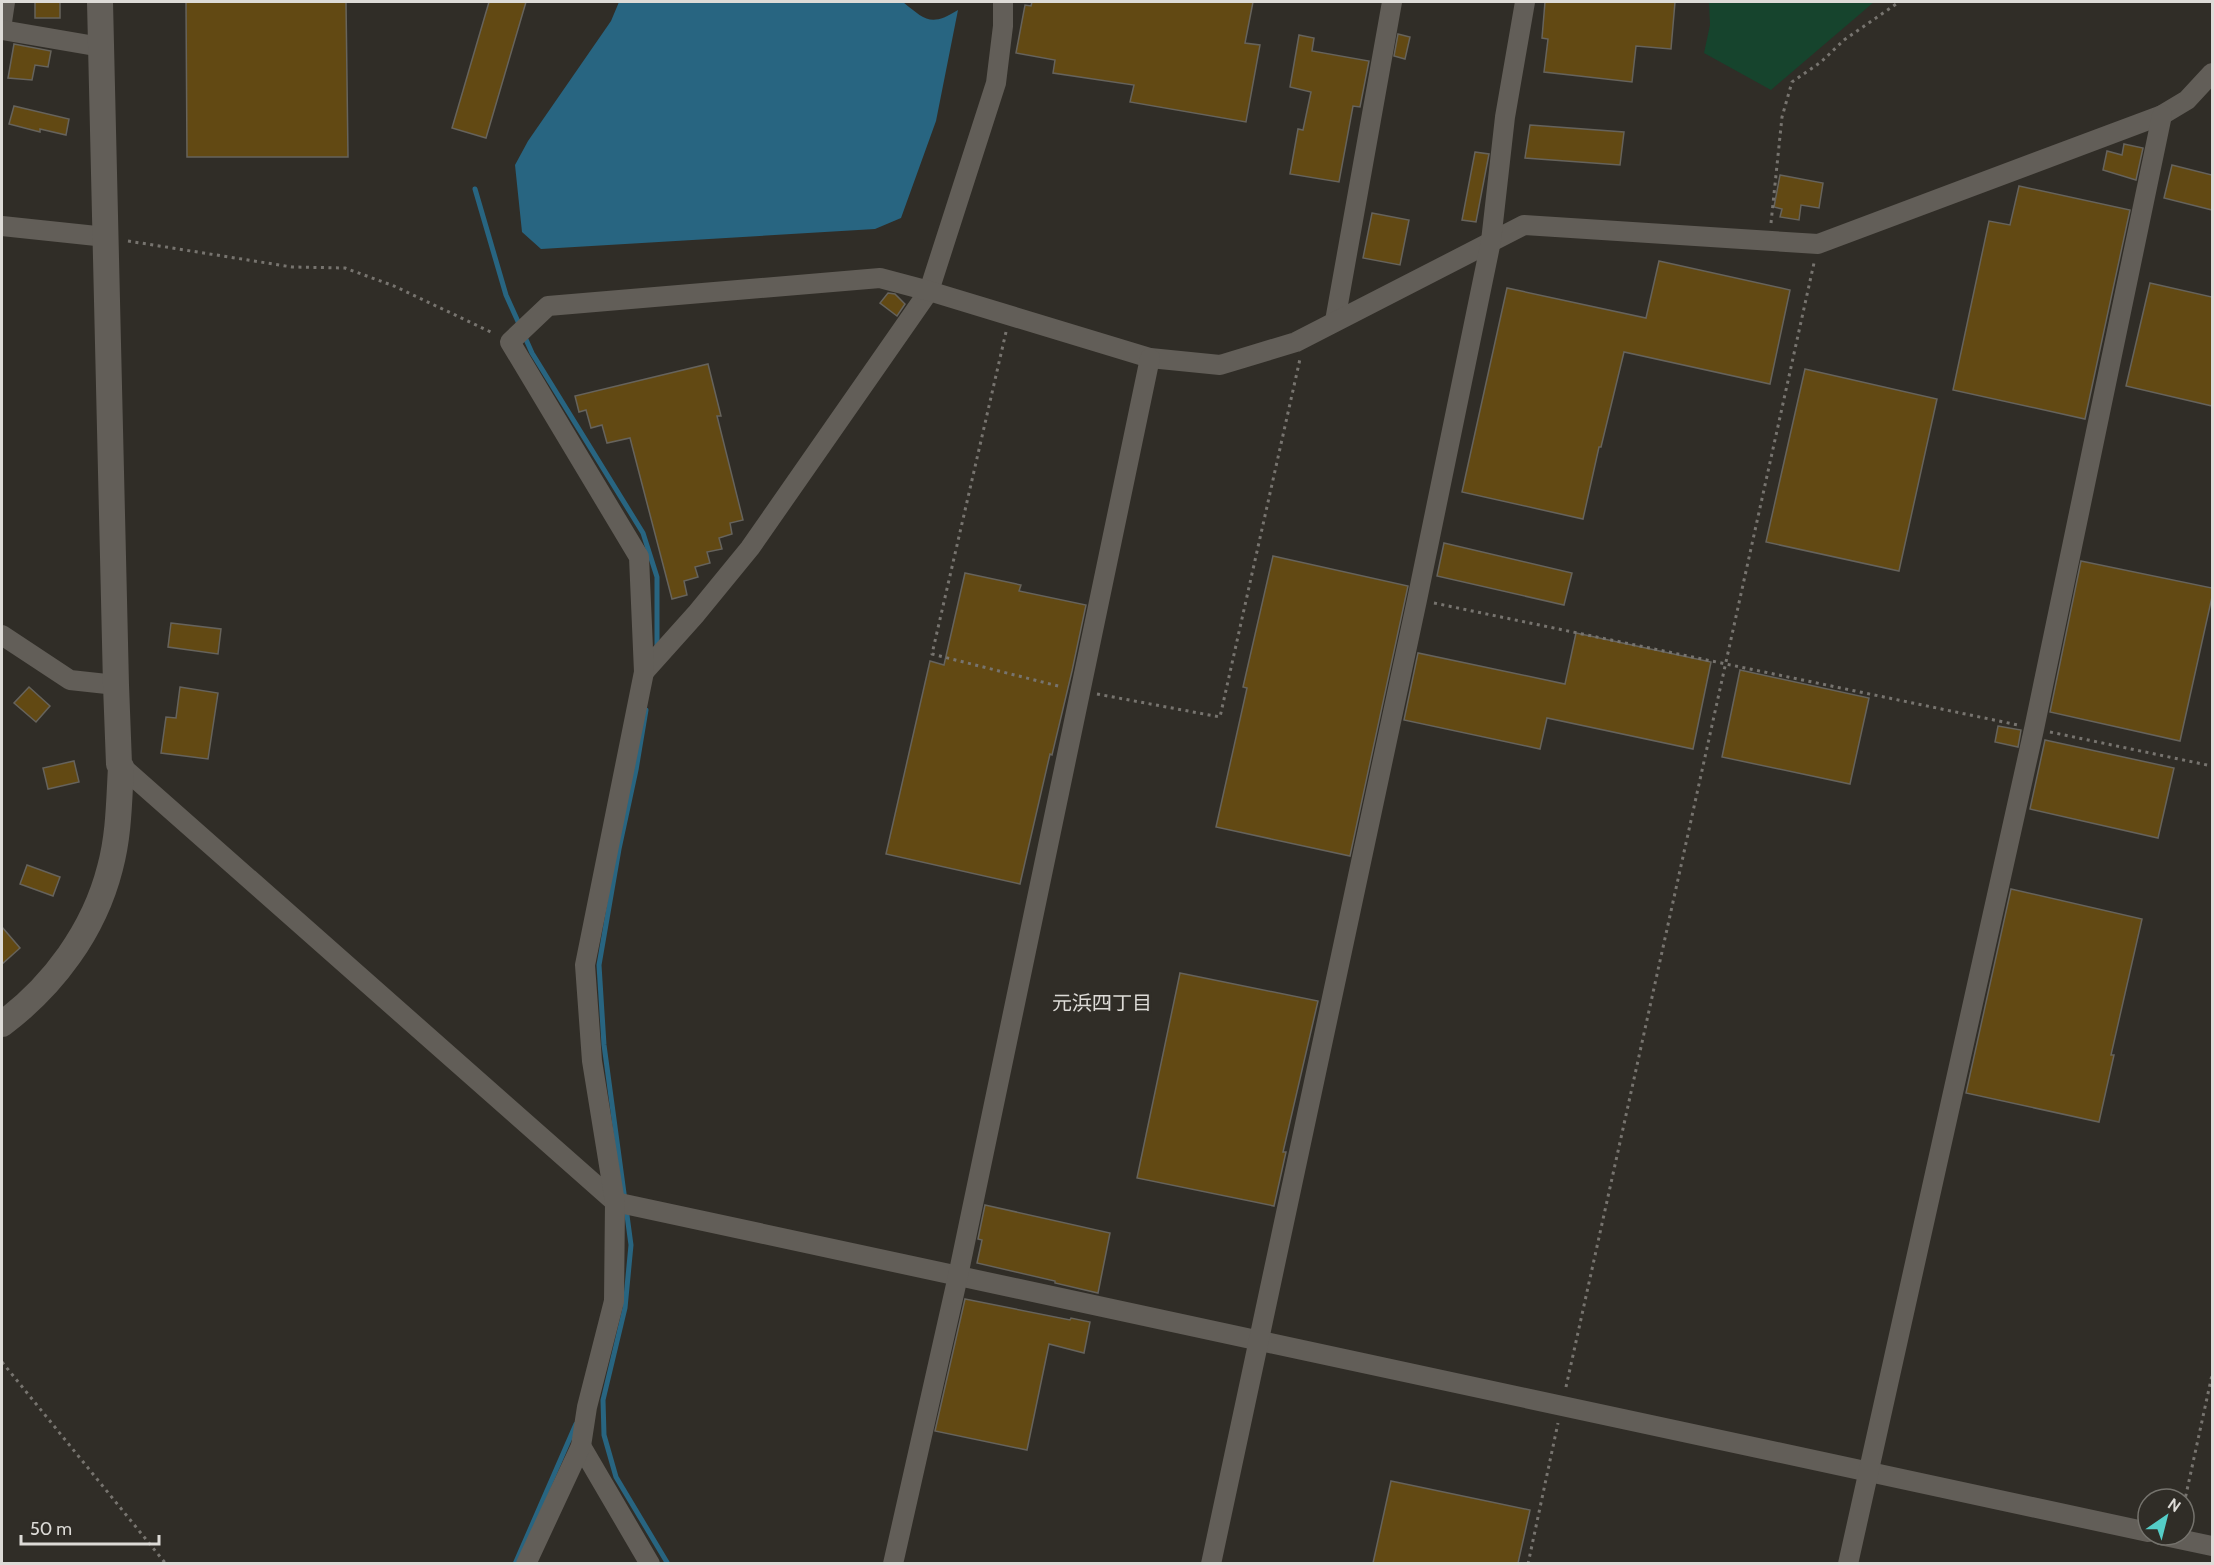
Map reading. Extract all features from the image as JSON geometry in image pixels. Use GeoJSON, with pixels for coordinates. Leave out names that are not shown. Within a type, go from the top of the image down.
{"type":"FeatureCollection","features":[{"type":"Feature","properties":{"kind":"street"},"geometry":{"type":"LineString","coordinates":[[2,22],[5,2]]}},
{"type":"Feature","properties":{"kind":"street"},"geometry":{"type":"LineString","coordinates":[[2,1024],[26,1006],[54,976],[80,939],[99,899],[110,868],[118,823],[121,767],[119,764],[116,686],[100,2]]}},
{"type":"Feature","properties":{"kind":"street"},"geometry":{"type":"LineString","coordinates":[[644,672],[696,614],[750,548],[929,291],[996,83],[1003,26],[1003,2]]}},
{"type":"Feature","properties":{"kind":"street"},"geometry":{"type":"LineString","coordinates":[[1335,321],[1392,2]]}},
{"type":"Feature","properties":{"kind":"street"},"geometry":{"type":"LineString","coordinates":[[1211,1563],[1417,600],[1491,241],[1505,117],[1525,2]]}},
{"type":"Feature","properties":{"kind":"street"},"geometry":{"type":"LineString","coordinates":[[2,30],[101,47]]}},
{"type":"Feature","properties":{"kind":"street"},"geometry":{"type":"LineString","coordinates":[[526,1563],[581,1446],[587,1407],[614,1301],[623,1204],[592,1061],[585,965],[644,672],[639,557],[510,342],[548,306],[880,278],[1150,358],[1220,365],[1296,342],[1524,225],[1818,243],[2162,115],[2187,100],[2212,73]]}},
{"type":"Feature","properties":{"kind":"street"},"geometry":{"type":"LineString","coordinates":[[1848,1563],[2034,729],[2162,115]]}},
{"type":"Feature","properties":{"kind":"street"},"geometry":{"type":"LineString","coordinates":[[2,226],[106,237]]}},
{"type":"Feature","properties":{"kind":"street"},"geometry":{"type":"LineString","coordinates":[[893,1563],[958,1276],[1150,358]]}},
{"type":"Feature","properties":{"kind":"street"},"geometry":{"type":"LineString","coordinates":[[2,635],[70,680],[116,686]]}},
{"type":"Feature","properties":{"kind":"street"},"geometry":{"type":"LineString","coordinates":[[119,764],[623,1204],[2136,1529]]}},
{"type":"Feature","properties":{"kind":"street"},"geometry":{"type":"LineString","coordinates":[[581,1446],[651,1563]]}},
{"type":"Feature","properties":{"kind":"street"},"geometry":{"type":"LineString","coordinates":[[2196,1543],[2212,1546]]}},
{"type":"Feature","properties":{"kind":"path"},"geometry":{"type":"LineString","coordinates":[[1769,240],[1782,117],[1792,82],[1821,62],[1845,40],[1899,2]]}},
{"type":"Feature","properties":{"kind":"path"},"geometry":{"type":"LineString","coordinates":[[106,237],[292,267],[345,268],[394,286],[510,342]]}},
{"type":"Feature","properties":{"kind":"path"},"geometry":{"type":"LineString","coordinates":[[1528,1563],[1818,243]]}},
{"type":"Feature","properties":{"kind":"path"},"geometry":{"type":"LineString","coordinates":[[1417,600],[2212,766]]}},
{"type":"Feature","properties":{"kind":"path"},"geometry":{"type":"LineString","coordinates":[[2,1362],[166,1563]]}},
{"type":"Feature","properties":{"kind":"path"},"geometry":{"type":"LineString","coordinates":[[2188,1487],[2212,1375]]}},
{"type":"Feature","properties":{"kind":"green space"},"geometry":{"type":"Polygon","coordinates":[[[1709,2],[1874,2],[1771,90],[1704,53],[1710,25],[1709,2]]]}},
{"type":"Feature","properties":{"kind":"water"},"geometry":{"type":"Polygon","coordinates":[[[619,2],[903,2],[923,17],[935,20],[958,10],[936,121],[901,218],[875,229],[541,249],[522,232],[515,165],[528,141],[611,21],[619,2]]]}},
{"type":"Feature","properties":{"kind":"building"},"geometry":{"type":"Polygon","coordinates":[[[35,2],[60,2],[60,18],[35,18],[35,2]]]}},
{"type":"Feature","properties":{"kind":"building"},"geometry":{"type":"Polygon","coordinates":[[[186,2],[346,2],[348,157],[187,157],[186,2]]]}},
{"type":"Feature","properties":{"kind":"building"},"geometry":{"type":"Polygon","coordinates":[[[489,2],[526,2],[486,138],[452,128],[489,2]]]}},
{"type":"Feature","properties":{"kind":"building"},"geometry":{"type":"Polygon","coordinates":[[[1032,2],[1253,2],[1245,43],[1260,45],[1246,122],[1130,102],[1134,85],[1053,73],[1055,60],[1016,53],[1025,5],[1031,6],[1032,2]]]}},
{"type":"Feature","properties":{"kind":"building"},"geometry":{"type":"Polygon","coordinates":[[[1545,2],[1675,2],[1671,49],[1636,46],[1632,82],[1544,72],[1548,39],[1542,38],[1545,2]]]}},
{"type":"Feature","properties":{"kind":"building"},"geometry":{"type":"Polygon","coordinates":[[[1398,34],[1410,37],[1405,59],[1394,56],[1398,34]]]}},
{"type":"Feature","properties":{"kind":"building"},"geometry":{"type":"Polygon","coordinates":[[[1299,35],[1314,38],[1312,51],[1369,61],[1360,107],[1353,106],[1339,182],[1290,174],[1298,129],[1303,130],[1311,92],[1290,87],[1299,35]]]}},
{"type":"Feature","properties":{"kind":"building"},"geometry":{"type":"Polygon","coordinates":[[[14,44],[51,51],[48,67],[35,65],[32,80],[8,78],[14,44]]]}},
{"type":"Feature","properties":{"kind":"building"},"geometry":{"type":"Polygon","coordinates":[[[14,106],[69,119],[66,135],[40,129],[40,132],[9,124],[14,106]]]}},
{"type":"Feature","properties":{"kind":"building"},"geometry":{"type":"Polygon","coordinates":[[[1530,125],[1624,132],[1620,165],[1525,158],[1530,125]]]}},
{"type":"Feature","properties":{"kind":"building"},"geometry":{"type":"Polygon","coordinates":[[[2124,144],[2143,148],[2136,180],[2103,170],[2107,151],[2122,155],[2124,144]]]}},
{"type":"Feature","properties":{"kind":"building"},"geometry":{"type":"Polygon","coordinates":[[[1475,152],[1489,154],[1476,222],[1462,220],[1475,152]]]}},
{"type":"Feature","properties":{"kind":"building"},"geometry":{"type":"Polygon","coordinates":[[[2172,165],[2212,175],[2212,210],[2164,198],[2172,165]]]}},
{"type":"Feature","properties":{"kind":"building"},"geometry":{"type":"Polygon","coordinates":[[[1780,175],[1823,183],[1819,208],[1801,205],[1799,220],[1780,217],[1782,209],[1774,207],[1780,175]]]}},
{"type":"Feature","properties":{"kind":"building"},"geometry":{"type":"Polygon","coordinates":[[[2019,186],[2130,210],[2085,419],[1953,390],[1989,221],[2010,225],[2019,186]]]}},
{"type":"Feature","properties":{"kind":"building"},"geometry":{"type":"Polygon","coordinates":[[[1372,213],[1409,220],[1400,265],[1363,258],[1372,213]]]}},
{"type":"Feature","properties":{"kind":"building"},"geometry":{"type":"Polygon","coordinates":[[[1659,261],[1790,290],[1770,384],[1624,352],[1583,519],[1462,492],[1507,288],[1646,318],[1659,261]]]}},
{"type":"Feature","properties":{"kind":"building"},"geometry":{"type":"Polygon","coordinates":[[[2150,283],[2212,297],[2212,406],[2126,386],[2150,283]]]}},
{"type":"Feature","properties":{"kind":"building"},"geometry":{"type":"Polygon","coordinates":[[[888,293],[895,294],[905,304],[897,316],[880,303],[888,293]]]}},
{"type":"Feature","properties":{"kind":"building"},"geometry":{"type":"Polygon","coordinates":[[[708,364],[721,416],[717,416],[743,520],[730,523],[732,534],[719,538],[722,549],[707,552],[710,563],[695,567],[698,577],[684,581],[687,595],[672,599],[630,438],[607,443],[602,425],[591,428],[586,410],[579,412],[575,396],[708,364]]]}},
{"type":"Feature","properties":{"kind":"building"},"geometry":{"type":"Polygon","coordinates":[[[1805,369],[1937,399],[1899,571],[1766,542],[1805,369]]]}},
{"type":"Feature","properties":{"kind":"building"},"geometry":{"type":"Polygon","coordinates":[[[1444,543],[1572,573],[1564,605],[1437,576],[1444,543]]]}},
{"type":"Feature","properties":{"kind":"building"},"geometry":{"type":"Polygon","coordinates":[[[1273,556],[1408,586],[1350,856],[1216,827],[1247,688],[1243,687],[1273,556]]]}},
{"type":"Feature","properties":{"kind":"building"},"geometry":{"type":"Polygon","coordinates":[[[2081,561],[2212,588],[2212,597],[2180,741],[2050,712],[2081,561]]]}},
{"type":"Feature","properties":{"kind":"building"},"geometry":{"type":"Polygon","coordinates":[[[965,573],[1021,585],[1019,591],[1086,605],[1020,884],[886,854],[930,661],[944,665],[965,573]]]}},
{"type":"Feature","properties":{"kind":"building"},"geometry":{"type":"Polygon","coordinates":[[[171,623],[221,629],[218,654],[168,647],[171,623]]]}},
{"type":"Feature","properties":{"kind":"building"},"geometry":{"type":"Polygon","coordinates":[[[1576,633],[1711,662],[1693,749],[1547,718],[1540,749],[1404,720],[1418,653],[1565,684],[1576,633]]]}},
{"type":"Feature","properties":{"kind":"building"},"geometry":{"type":"Polygon","coordinates":[[[1740,670],[1869,698],[1850,784],[1722,757],[1740,670]]]}},
{"type":"Feature","properties":{"kind":"building"},"geometry":{"type":"Polygon","coordinates":[[[29,687],[50,706],[36,722],[14,703],[29,687]]]}},
{"type":"Feature","properties":{"kind":"building"},"geometry":{"type":"Polygon","coordinates":[[[180,687],[218,693],[208,759],[161,753],[166,717],[176,718],[180,687]]]}},
{"type":"Feature","properties":{"kind":"building"},"geometry":{"type":"Polygon","coordinates":[[[1998,726],[2021,730],[2018,747],[1995,742],[1998,726]]]}},
{"type":"Feature","properties":{"kind":"building"},"geometry":{"type":"Polygon","coordinates":[[[2045,740],[2174,768],[2158,838],[2030,809],[2045,740]]]}},
{"type":"Feature","properties":{"kind":"building"},"geometry":{"type":"Polygon","coordinates":[[[74,761],[79,782],[48,789],[43,768],[74,761]]]}},
{"type":"Feature","properties":{"kind":"building"},"geometry":{"type":"Polygon","coordinates":[[[27,865],[60,877],[53,896],[20,884],[27,865]]]}},
{"type":"Feature","properties":{"kind":"building"},"geometry":{"type":"Polygon","coordinates":[[[2011,889],[2142,919],[2111,1055],[2114,1055],[2099,1122],[1966,1093],[2011,889]]]}},
{"type":"Feature","properties":{"kind":"building"},"geometry":{"type":"Polygon","coordinates":[[[2,927],[20,948],[2,964],[2,927]]]}},
{"type":"Feature","properties":{"kind":"building"},"geometry":{"type":"Polygon","coordinates":[[[1180,973],[1318,1001],[1283,1152],[1286,1152],[1274,1206],[1137,1178],[1180,973]]]}},
{"type":"Feature","properties":{"kind":"building"},"geometry":{"type":"Polygon","coordinates":[[[985,1205],[1110,1233],[1098,1293],[977,1263],[982,1240],[978,1239],[985,1205]]]}},
{"type":"Feature","properties":{"kind":"building"},"geometry":{"type":"Polygon","coordinates":[[[965,1299],[1090,1322],[1084,1353],[1049,1344],[1027,1450],[935,1431],[965,1299]]]}},
{"type":"Feature","properties":{"kind":"building"},"geometry":{"type":"Polygon","coordinates":[[[1391,1481],[1530,1510],[1518,1563],[1373,1563],[1391,1481]]]}},
{"type":"Feature","properties":{"kind":"waterway"},"geometry":{"type":"LineString","coordinates":[[475,189],[506,295],[520,326]]}},
{"type":"Feature","properties":{"kind":"waterway"},"geometry":{"type":"LineString","coordinates":[[524,335],[532,353],[643,533],[657,577],[657,647]]}},
{"type":"Feature","properties":{"kind":"waterway"},"geometry":{"type":"LineString","coordinates":[[646,710],[599,965],[604,1045],[631,1245],[625,1308],[603,1400],[604,1435],[616,1477],[668,1564]]}},
{"type":"Feature","properties":{"kind":"waterway"},"geometry":{"type":"LineString","coordinates":[[515,1564],[576,1424]]}},
{"type":"Feature","properties":{"kind":"district","name":"元浜四丁目"},"geometry":{"type":"Point","coordinates":[1102,1003]}}]}
